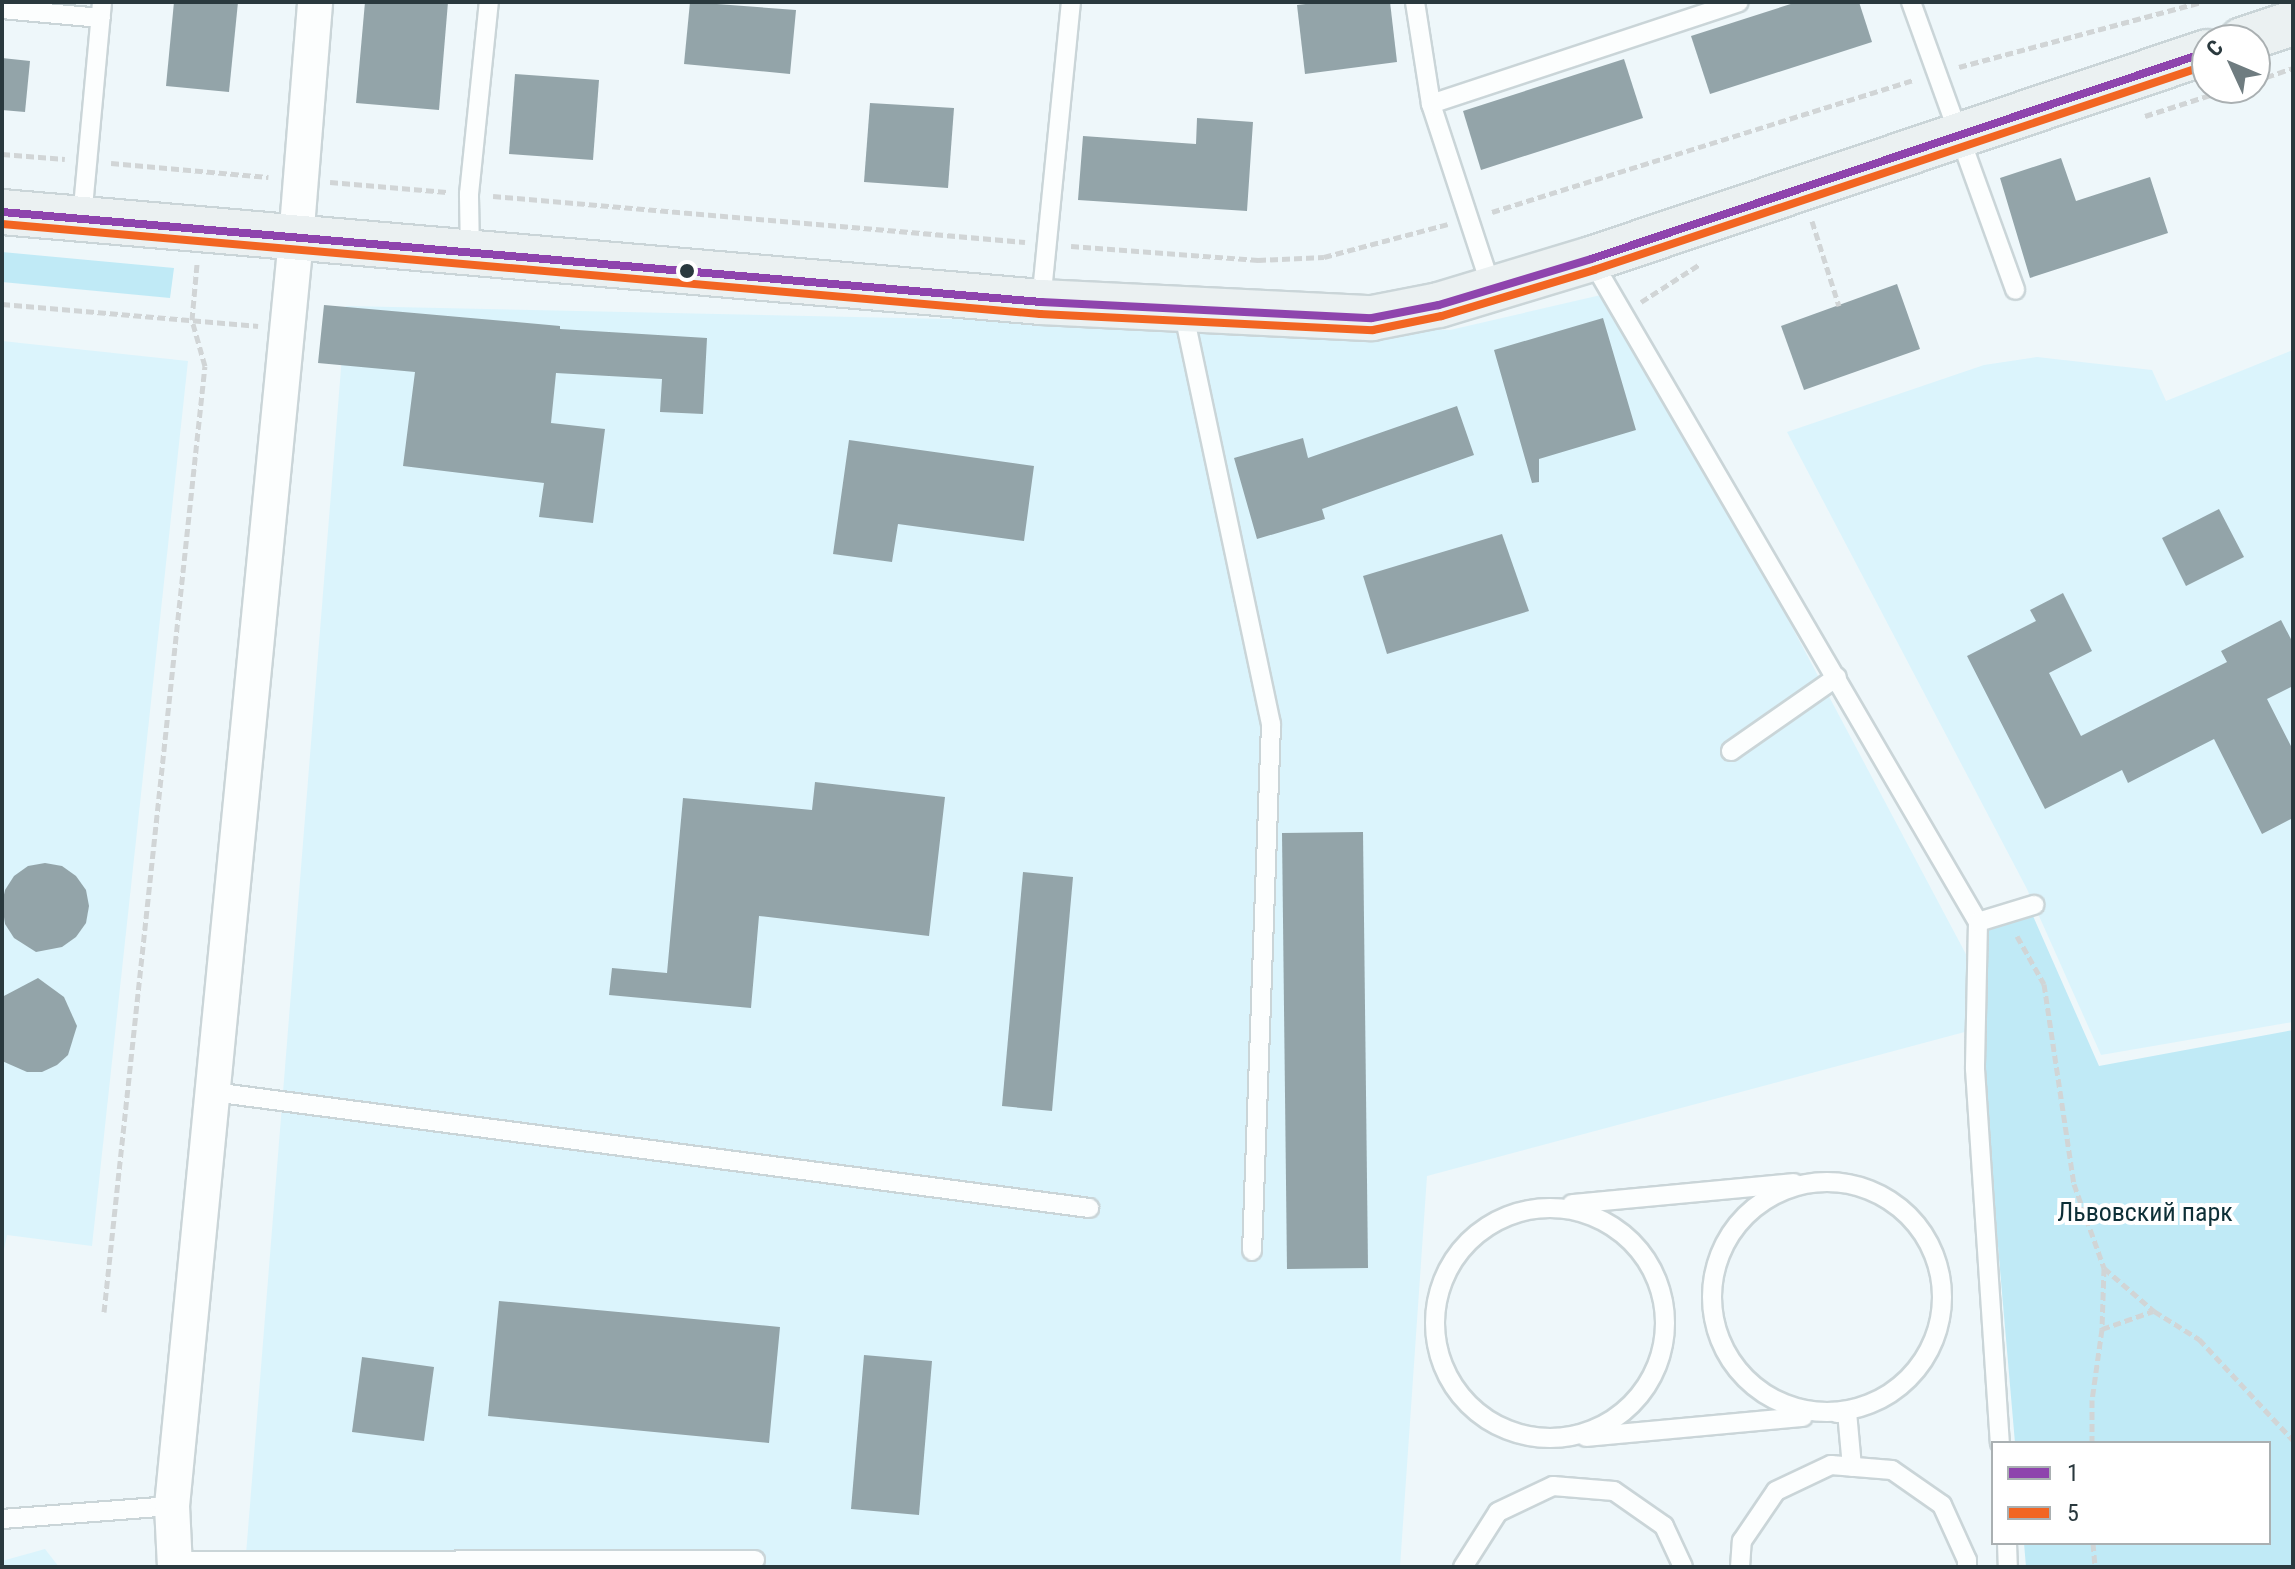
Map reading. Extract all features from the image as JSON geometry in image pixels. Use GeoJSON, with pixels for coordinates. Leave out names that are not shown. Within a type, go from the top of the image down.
{"type":"FeatureCollection","features":[{"type":"Feature","properties":{"kind":"street"},"geometry":{"type":"LineString","coordinates":[[175,1564],[172,1506],[296,240],[315,2]]}},
{"type":"Feature","properties":{"kind":"street"},"geometry":{"type":"LineString","coordinates":[[2271,30],[2293,23]]}},
{"type":"Feature","properties":{"kind":"street"},"geometry":{"type":"LineString","coordinates":[[2,212],[296,240],[1041,302],[1372,318],[1411,313],[1591,259],[1807,205],[1959,134],[2191,57]]}},
{"type":"Feature","properties":{"kind":"lane"},"geometry":{"type":"LineString","coordinates":[[470,255],[469,194],[489,2]]}},
{"type":"Feature","properties":{"kind":"lane"},"geometry":{"type":"LineString","coordinates":[[1041,302],[1071,2]]}},
{"type":"Feature","properties":{"kind":"lane"},"geometry":{"type":"LineString","coordinates":[[1415,2],[1431,104],[1492,289]]}},
{"type":"Feature","properties":{"kind":"lane"},"geometry":{"type":"LineString","coordinates":[[1431,104],[1739,2]]}},
{"type":"Feature","properties":{"kind":"lane"},"geometry":{"type":"LineString","coordinates":[[1911,2],[2015,290]]}},
{"type":"Feature","properties":{"kind":"lane"},"geometry":{"type":"LineString","coordinates":[[2,9],[102,10],[81,219]]}},
{"type":"Feature","properties":{"kind":"lane"},"geometry":{"type":"LineString","coordinates":[[1591,259],[1978,922],[1975,1069],[2000,1441]]}},
{"type":"Feature","properties":{"kind":"lane"},"geometry":{"type":"LineString","coordinates":[[1183,310],[1271,724],[1252,1251]]}},
{"type":"Feature","properties":{"kind":"lane"},"geometry":{"type":"LineString","coordinates":[[1731,751],[1837,677]]}},
{"type":"Feature","properties":{"kind":"lane"},"geometry":{"type":"LineString","coordinates":[[1978,922],[2034,905]]}},
{"type":"Feature","properties":{"kind":"lane"},"geometry":{"type":"LineString","coordinates":[[213,1092],[1089,1208]]}},
{"type":"Feature","properties":{"kind":"lane"},"geometry":{"type":"LineString","coordinates":[[1806,1182],[1751,1208],[1716,1258],[1711,1318],[1737,1373],[1787,1408],[1847,1412]]}},
{"type":"Feature","properties":{"kind":"lane"},"geometry":{"type":"LineString","coordinates":[[1806,1182],[1866,1187],[1916,1221],[1942,1276],[1937,1337],[1902,1387],[1847,1412],[1571,1438],[1510,1433],[1461,1399],[1435,1344],[1440,1283],[1475,1234],[1530,1208],[1806,1182]]}},
{"type":"Feature","properties":{"kind":"lane"},"geometry":{"type":"LineString","coordinates":[[1530,1208],[1590,1213],[1603,1221],[1640,1247],[1665,1302],[1660,1363],[1626,1412],[1571,1438]]}},
{"type":"Feature","properties":{"kind":"lane"},"geometry":{"type":"LineString","coordinates":[[1847,1412],[1852,1467]]}},
{"type":"Feature","properties":{"kind":"lane"},"geometry":{"type":"LineString","coordinates":[[1740,1567],[1742,1541],[1776,1491],[1831,1465],[1892,1470],[1942,1505],[1967,1560],[1967,1567]]}},
{"type":"Feature","properties":{"kind":"lane"},"geometry":{"type":"LineString","coordinates":[[1463,1567],[1498,1512],[1553,1486],[1614,1491],[1664,1526],[1683,1567]]}},
{"type":"Feature","properties":{"kind":"lane"},"geometry":{"type":"LineString","coordinates":[[2,1519],[172,1506]]}},
{"type":"Feature","properties":{"kind":"lane"},"geometry":{"type":"LineString","coordinates":[[2007,1545],[2008,1567]]}},
{"type":"Feature","properties":{"kind":"lane"},"geometry":{"type":"LineString","coordinates":[[175,1564],[755,1560]]}},
{"type":"Feature","properties":{"kind":"path"},"geometry":{"type":"LineString","coordinates":[[2,154],[1048,244],[1258,260],[1311,258],[1469,219],[1937,73],[2201,2]]}},
{"type":"Feature","properties":{"kind":"path"},"geometry":{"type":"LineString","coordinates":[[2271,76],[2293,68]]}},
{"type":"Feature","properties":{"kind":"path"},"geometry":{"type":"LineString","coordinates":[[2141,117],[2191,101]]}},
{"type":"Feature","properties":{"kind":"path"},"geometry":{"type":"LineString","coordinates":[[1807,205],[1827,220]]}},
{"type":"Feature","properties":{"kind":"path"},"geometry":{"type":"LineString","coordinates":[[1799,230],[1807,205]]}},
{"type":"Feature","properties":{"kind":"path"},"geometry":{"type":"LineString","coordinates":[[1807,205],[1839,306]]}},
{"type":"Feature","properties":{"kind":"path"},"geometry":{"type":"LineString","coordinates":[[104,1312],[205,366],[192,320],[199,231]]}},
{"type":"Feature","properties":{"kind":"path"},"geometry":{"type":"LineString","coordinates":[[1619,309],[1646,300],[1701,264],[1715,259]]}},
{"type":"Feature","properties":{"kind":"path"},"geometry":{"type":"LineString","coordinates":[[2,304],[287,328]]}},
{"type":"Feature","properties":{"kind":"path"},"geometry":{"type":"LineString","coordinates":[[2005,914],[2044,984],[2074,1184],[2104,1268],[2102,1329],[2092,1400],[2092,1441]]}},
{"type":"Feature","properties":{"kind":"path"},"geometry":{"type":"LineString","coordinates":[[2104,1268],[2154,1311],[2199,1339],[2293,1440]]}},
{"type":"Feature","properties":{"kind":"path"},"geometry":{"type":"LineString","coordinates":[[2102,1329],[2154,1311]]}},
{"type":"Feature","properties":{"kind":"path"},"geometry":{"type":"LineString","coordinates":[[2093,1545],[2095,1567]]}},
{"type":"Feature","properties":{"kind":"shaded area"},"geometry":{"type":"Polygon","coordinates":[[[1614,292],[2002,1022],[1427,1176],[1400,1567],[245,1567],[346,306],[1450,330],[1614,292]]]}},
{"type":"Feature","properties":{"kind":"shaded area"},"geometry":{"type":"Polygon","coordinates":[[[2,341],[188,361],[92,1246],[7,1235],[2,1259],[2,341]]]}},
{"type":"Feature","properties":{"kind":"shaded area"},"geometry":{"type":"Polygon","coordinates":[[[2293,350],[2293,1022],[2101,1055],[2027,889],[1787,432],[1984,365],[2037,357],[2152,370],[2166,401],[2293,350]]]}},
{"type":"Feature","properties":{"kind":"shaded area"},"geometry":{"type":"Polygon","coordinates":[[[45,1549],[59,1567],[2,1567],[2,1561],[45,1549]]]}},
{"type":"Feature","properties":{"kind":"green space"},"geometry":{"type":"Polygon","coordinates":[[[2,252],[174,268],[170,298],[2,282],[2,252]]]}},
{"type":"Feature","properties":{"kind":"green space","name":"Львовский парк"},"geometry":{"type":"Polygon","coordinates":[[[2033,916],[2099,1066],[2293,1030],[2293,1567],[2026,1567],[2024,1545],[2271,1545],[2271,1441],[2015,1441],[1971,934],[2033,916]]]}},
{"type":"Feature","properties":{"kind":"building"},"geometry":{"type":"Polygon","coordinates":[[[174,2],[238,2],[229,92],[166,86],[174,2]]]}},
{"type":"Feature","properties":{"kind":"building"},"geometry":{"type":"Polygon","coordinates":[[[365,2],[448,2],[439,110],[356,103],[365,2]]]}},
{"type":"Feature","properties":{"kind":"building"},"geometry":{"type":"Polygon","coordinates":[[[690,2],[796,10],[790,74],[684,64],[690,2]]]}},
{"type":"Feature","properties":{"kind":"building"},"geometry":{"type":"Polygon","coordinates":[[[1390,2],[1397,62],[1305,74],[1297,5],[1390,2]]]}},
{"type":"Feature","properties":{"kind":"building"},"geometry":{"type":"Polygon","coordinates":[[[1797,2],[1859,2],[1872,42],[1710,94],[1691,36],[1797,2]]]}},
{"type":"Feature","properties":{"kind":"building"},"geometry":{"type":"Polygon","coordinates":[[[2,58],[30,61],[25,112],[2,110],[2,58]]]}},
{"type":"Feature","properties":{"kind":"building"},"geometry":{"type":"Polygon","coordinates":[[[1624,59],[1643,118],[1481,170],[1463,111],[1624,59]]]}},
{"type":"Feature","properties":{"kind":"building"},"geometry":{"type":"Polygon","coordinates":[[[515,74],[599,80],[593,160],[509,154],[515,74]]]}},
{"type":"Feature","properties":{"kind":"building"},"geometry":{"type":"Polygon","coordinates":[[[870,103],[954,108],[948,188],[864,182],[870,103]]]}},
{"type":"Feature","properties":{"kind":"building"},"geometry":{"type":"Polygon","coordinates":[[[1197,118],[1253,122],[1247,211],[1078,200],[1083,136],[1196,144],[1197,118]]]}},
{"type":"Feature","properties":{"kind":"building"},"geometry":{"type":"Polygon","coordinates":[[[2061,158],[2076,201],[2150,177],[2168,233],[2030,278],[2000,178],[2061,158]]]}},
{"type":"Feature","properties":{"kind":"building"},"geometry":{"type":"Polygon","coordinates":[[[1897,284],[1920,349],[1804,390],[1781,326],[1897,284]]]}},
{"type":"Feature","properties":{"kind":"building"},"geometry":{"type":"Polygon","coordinates":[[[324,305],[560,326],[560,329],[707,338],[703,414],[660,412],[662,379],[556,373],[551,423],[605,429],[593,523],[539,517],[544,483],[403,466],[415,372],[318,363],[324,305]]]}},
{"type":"Feature","properties":{"kind":"building"},"geometry":{"type":"Polygon","coordinates":[[[1603,318],[1636,430],[1539,459],[1539,482],[1532,483],[1494,350],[1603,318]]]}},
{"type":"Feature","properties":{"kind":"building"},"geometry":{"type":"Polygon","coordinates":[[[1457,406],[1474,455],[1322,509],[1325,519],[1257,539],[1234,458],[1303,438],[1308,458],[1457,406]]]}},
{"type":"Feature","properties":{"kind":"building"},"geometry":{"type":"Polygon","coordinates":[[[849,440],[1034,466],[1024,541],[898,524],[892,562],[833,554],[849,440]]]}},
{"type":"Feature","properties":{"kind":"building"},"geometry":{"type":"Polygon","coordinates":[[[2219,509],[2244,557],[2186,586],[2162,538],[2219,509]]]}},
{"type":"Feature","properties":{"kind":"building"},"geometry":{"type":"Polygon","coordinates":[[[1502,534],[1529,611],[1387,654],[1363,576],[1502,534]]]}},
{"type":"Feature","properties":{"kind":"building"},"geometry":{"type":"Polygon","coordinates":[[[2063,593],[2092,651],[2049,673],[2081,736],[2227,662],[2221,651],[2281,620],[2293,643],[2293,686],[2267,699],[2293,750],[2293,818],[2262,834],[2214,739],[2128,783],[2122,770],[2045,809],[1967,656],[2036,621],[2030,610],[2063,593]]]}},
{"type":"Feature","properties":{"kind":"building"},"geometry":{"type":"Polygon","coordinates":[[[815,782],[945,797],[929,936],[759,916],[751,1008],[609,995],[612,968],[667,973],[683,798],[812,810],[815,782]]]}},
{"type":"Feature","properties":{"kind":"building"},"geometry":{"type":"Polygon","coordinates":[[[1363,832],[1368,1268],[1287,1269],[1282,833],[1363,832]]]}},
{"type":"Feature","properties":{"kind":"building"},"geometry":{"type":"Polygon","coordinates":[[[45,863],[62,866],[76,876],[86,890],[89,906],[86,923],[76,937],[62,947],[36,952],[14,938],[5,924],[2,904],[5,890],[14,876],[28,866],[45,863]]]}},
{"type":"Feature","properties":{"kind":"building"},"geometry":{"type":"Polygon","coordinates":[[[1023,872],[1073,877],[1052,1111],[1002,1106],[1023,872]]]}},
{"type":"Feature","properties":{"kind":"building"},"geometry":{"type":"Polygon","coordinates":[[[38,978],[64,997],[77,1026],[68,1055],[42,1072],[27,1072],[2,1061],[2,997],[38,978]]]}},
{"type":"Feature","properties":{"kind":"building"},"geometry":{"type":"Polygon","coordinates":[[[499,1301],[780,1327],[769,1443],[488,1416],[499,1301]]]}},
{"type":"Feature","properties":{"kind":"building"},"geometry":{"type":"Polygon","coordinates":[[[864,1355],[932,1361],[919,1515],[851,1509],[864,1355]]]}},
{"type":"Feature","properties":{"kind":"building"},"geometry":{"type":"Polygon","coordinates":[[[362,1357],[434,1367],[424,1441],[352,1432],[362,1357]]]}},
{"type":"Feature","properties":{"kind":"transit line","name":"1"},"geometry":{"type":"LineString","coordinates":[[2,212],[1041,302],[1372,318],[1439,305],[1591,259],[2191,57]]}},
{"type":"Feature","properties":{"kind":"transit line","name":"5"},"geometry":{"type":"LineString","coordinates":[[2,224],[1040,314],[1373,330],[1442,316],[1594,270],[2191,70]]}}]}
